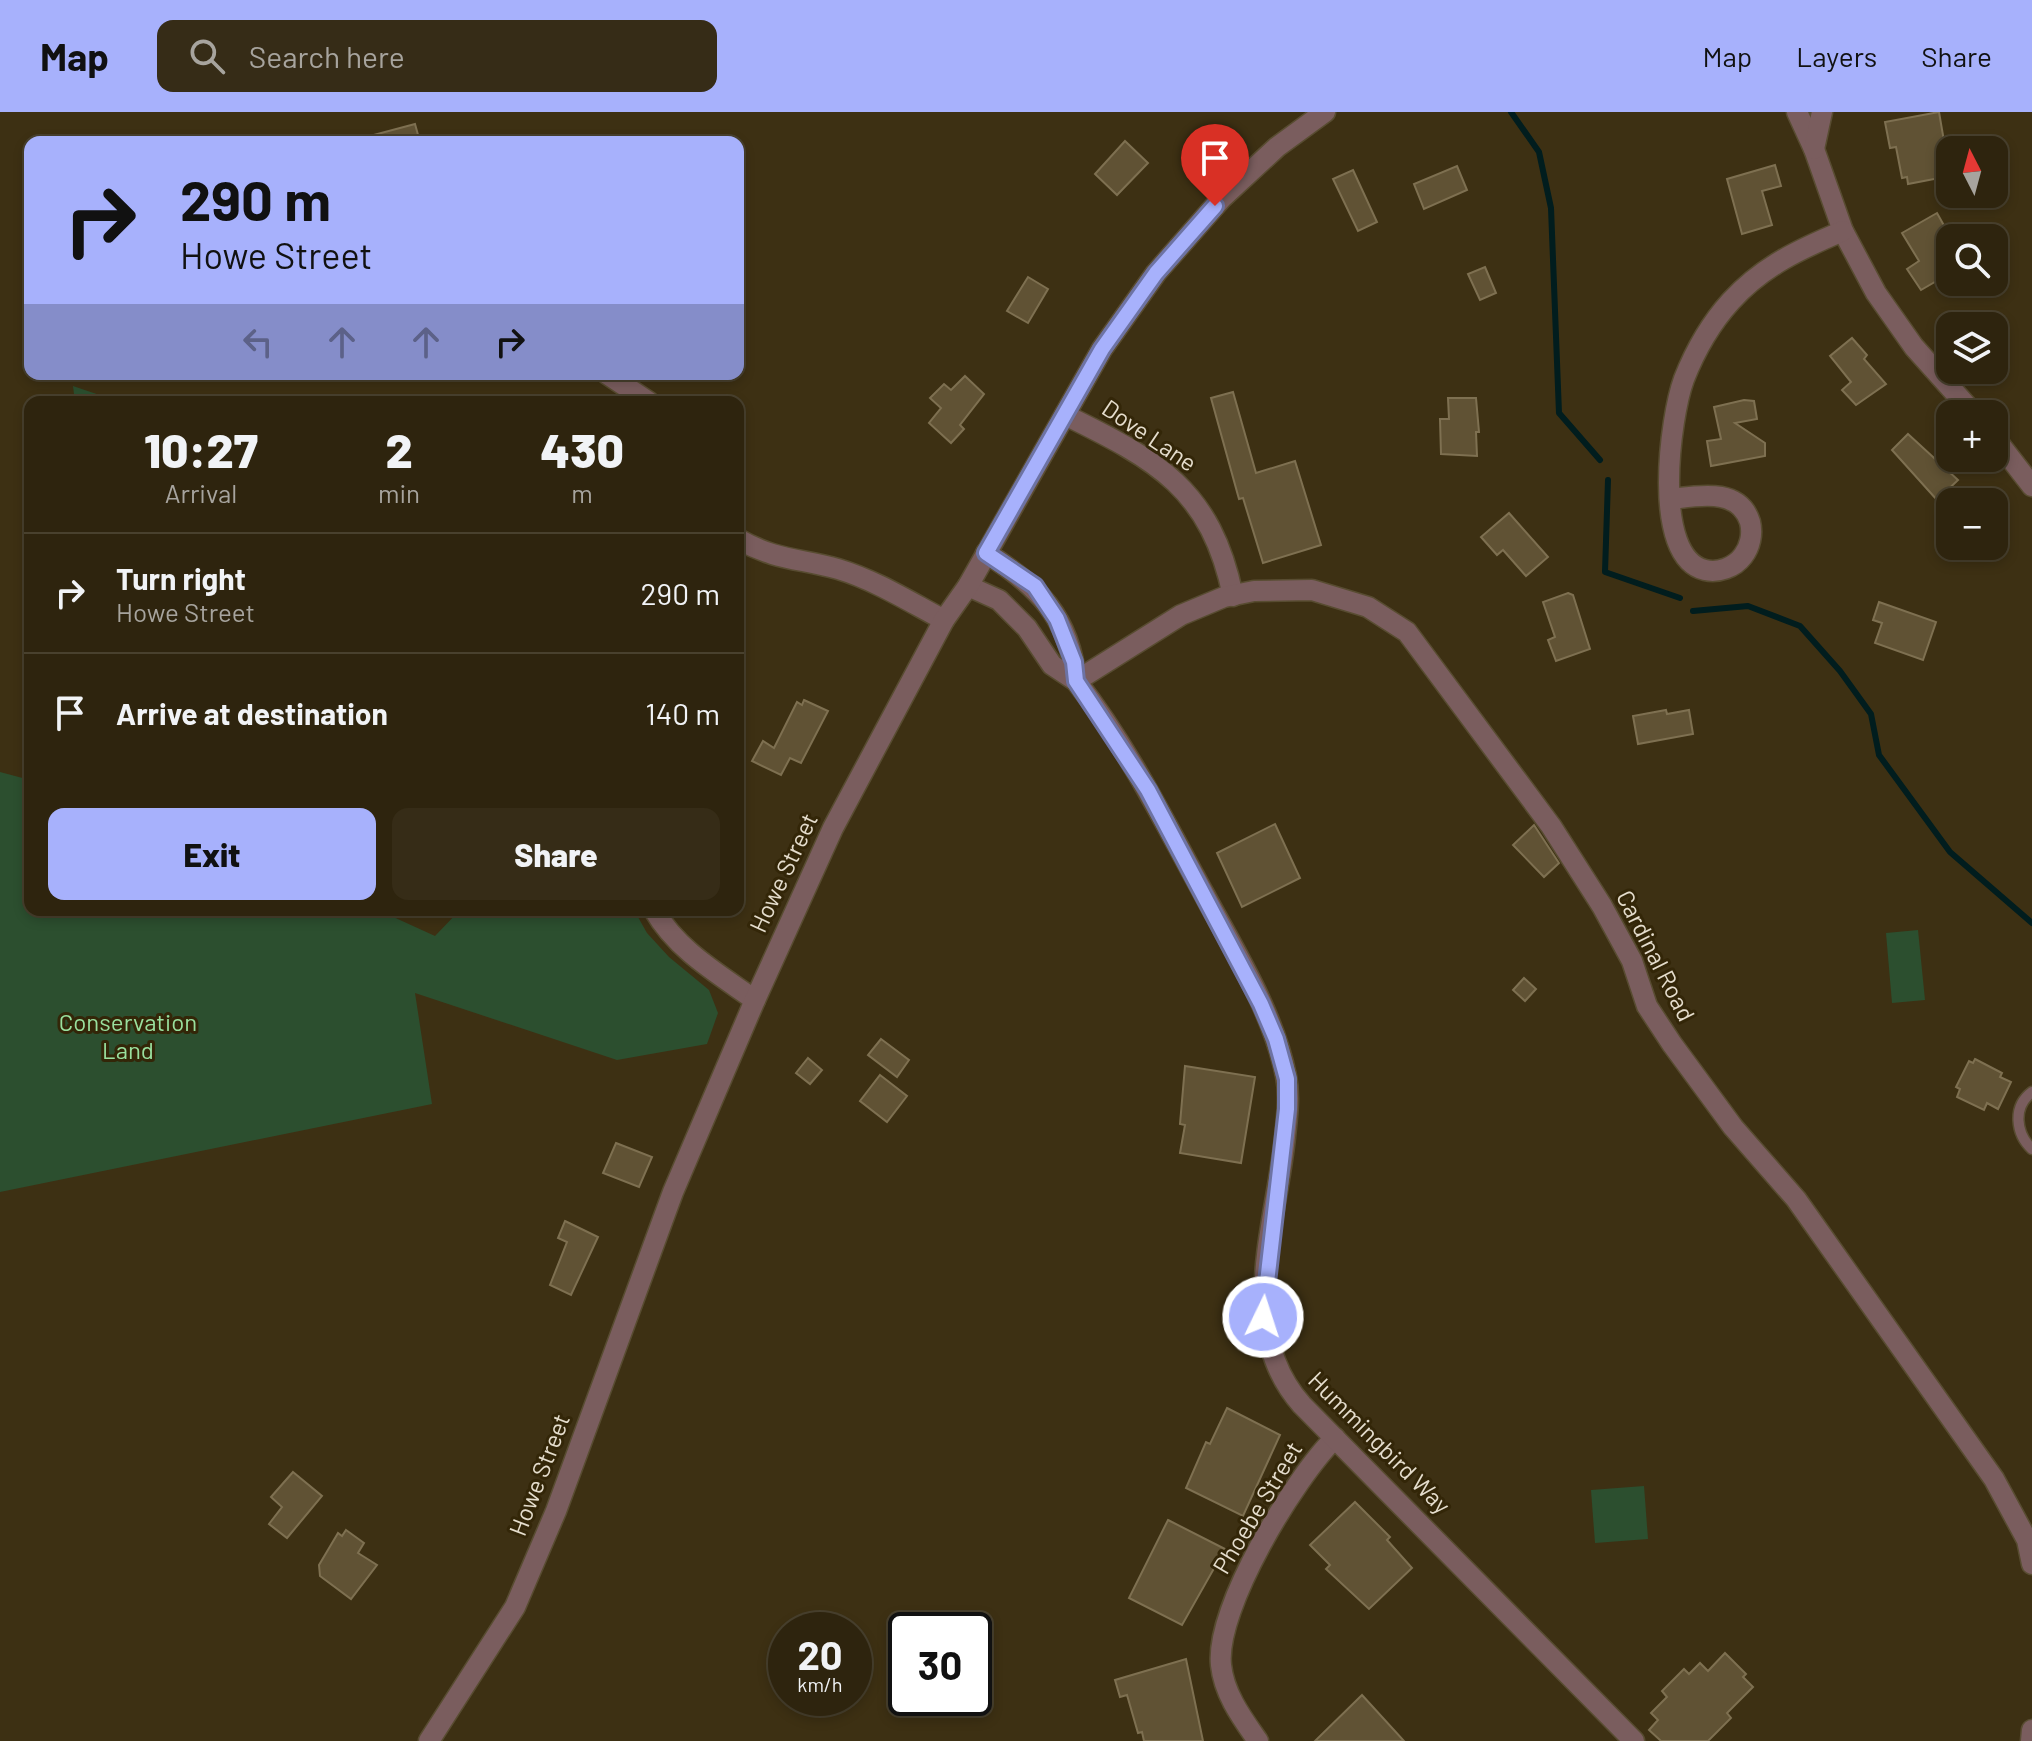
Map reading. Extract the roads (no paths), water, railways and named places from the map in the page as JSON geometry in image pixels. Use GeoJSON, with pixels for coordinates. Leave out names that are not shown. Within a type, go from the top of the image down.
{"type":"FeatureCollection","features":[{"type":"Feature","properties":{"kind":"street","name":"Howe Street"},"geometry":{"type":"LineString","coordinates":[[429,1741],[515,1607],[556,1511],[673,1192],[755,1000],[833,828],[944,620],[968,586],[1102,349],[1156,273],[1222,198],[1277,147],[1325,112]]}},
{"type":"Feature","properties":{"kind":"street"},"geometry":{"type":"LineString","coordinates":[[1797,112],[1814,149],[1843,231],[1895,322],[1962,400]]}},
{"type":"Feature","properties":{"kind":"street"},"geometry":{"type":"LineString","coordinates":[[1814,149],[1823,120],[1822,112]]}},
{"type":"Feature","properties":{"kind":"street"},"geometry":{"type":"LineString","coordinates":[[1671,499],[1717,495],[1738,504],[1750,525],[1751,540],[1744,555],[1733,565],[1718,570],[1702,569],[1688,561],[1676,541],[1671,499],[1671,437],[1676,407],[1690,366],[1711,327],[1730,302],[1776,261],[1843,231]]}},
{"type":"Feature","properties":{"kind":"street"},"geometry":{"type":"LineString","coordinates":[[616,380],[640,396]]}},
{"type":"Feature","properties":{"kind":"street","name":"Dove Lane"},"geometry":{"type":"LineString","coordinates":[[1065,415],[1130,451],[1184,489],[1201,507],[1217,535],[1233,596]]}},
{"type":"Feature","properties":{"kind":"street"},"geometry":{"type":"LineString","coordinates":[[2008,455],[2032,486]]}},
{"type":"Feature","properties":{"kind":"street"},"geometry":{"type":"LineString","coordinates":[[744,542],[776,558],[837,569],[866,580],[944,620]]}},
{"type":"Feature","properties":{"kind":"street","name":"Hummingbird Way"},"geometry":{"type":"LineString","coordinates":[[986,553],[1035,586],[1044,598],[1069,647],[1076,681],[1148,790],[1232,947],[1276,1039],[1287,1079],[1287,1109],[1263,1317],[1269,1351],[1278,1373],[1287,1388],[1335,1438],[1634,1741]]}},
{"type":"Feature","properties":{"kind":"street","name":"Hummingbird Way"},"geometry":{"type":"LineString","coordinates":[[968,586],[999,600],[1027,628],[1052,665],[1076,681]]}},
{"type":"Feature","properties":{"kind":"street","name":"Cardinal Road"},"geometry":{"type":"LineString","coordinates":[[1076,681],[1181,615],[1233,596],[1312,590],[1368,607],[1407,632],[1551,826],[1602,906],[1632,961],[1647,1006],[1672,1044],[1733,1127],[1796,1199],[1994,1479],[2027,1540],[2032,1564]]}},
{"type":"Feature","properties":{"kind":"street"},"geometry":{"type":"LineString","coordinates":[[657,916],[666,931],[688,952],[755,1000]]}},
{"type":"Feature","properties":{"kind":"street","name":"Phoebe Street"},"geometry":{"type":"LineString","coordinates":[[1258,1741],[1235,1709],[1221,1665],[1223,1636],[1240,1585],[1286,1502],[1316,1456],[1335,1438]]}},
{"type":"Feature","properties":{"kind":"street"},"geometry":{"type":"LineString","coordinates":[[2031,1741],[2032,1730]]}},
{"type":"Feature","properties":{"kind":"lane"},"geometry":{"type":"LineString","coordinates":[[2032,1092],[2020,1108],[2018,1125],[2020,1138],[2032,1149]]}},
{"type":"Feature","properties":{"kind":"waterway"},"geometry":{"type":"LineString","coordinates":[[1511,112],[1539,152],[1551,208],[1559,413],[1600,460]]}},
{"type":"Feature","properties":{"kind":"waterway"},"geometry":{"type":"LineString","coordinates":[[1608,480],[1605,572],[1680,598]]}},
{"type":"Feature","properties":{"kind":"waterway"},"geometry":{"type":"LineString","coordinates":[[1693,611],[1748,606],[1800,626],[1840,671],[1871,714],[1879,755],[1950,852],[2032,923]]}},
{"type":"Feature","properties":{"kind":"park label","name":"Conservation Land"},"geometry":{"type":"Point","coordinates":[128,1037]}}]}
